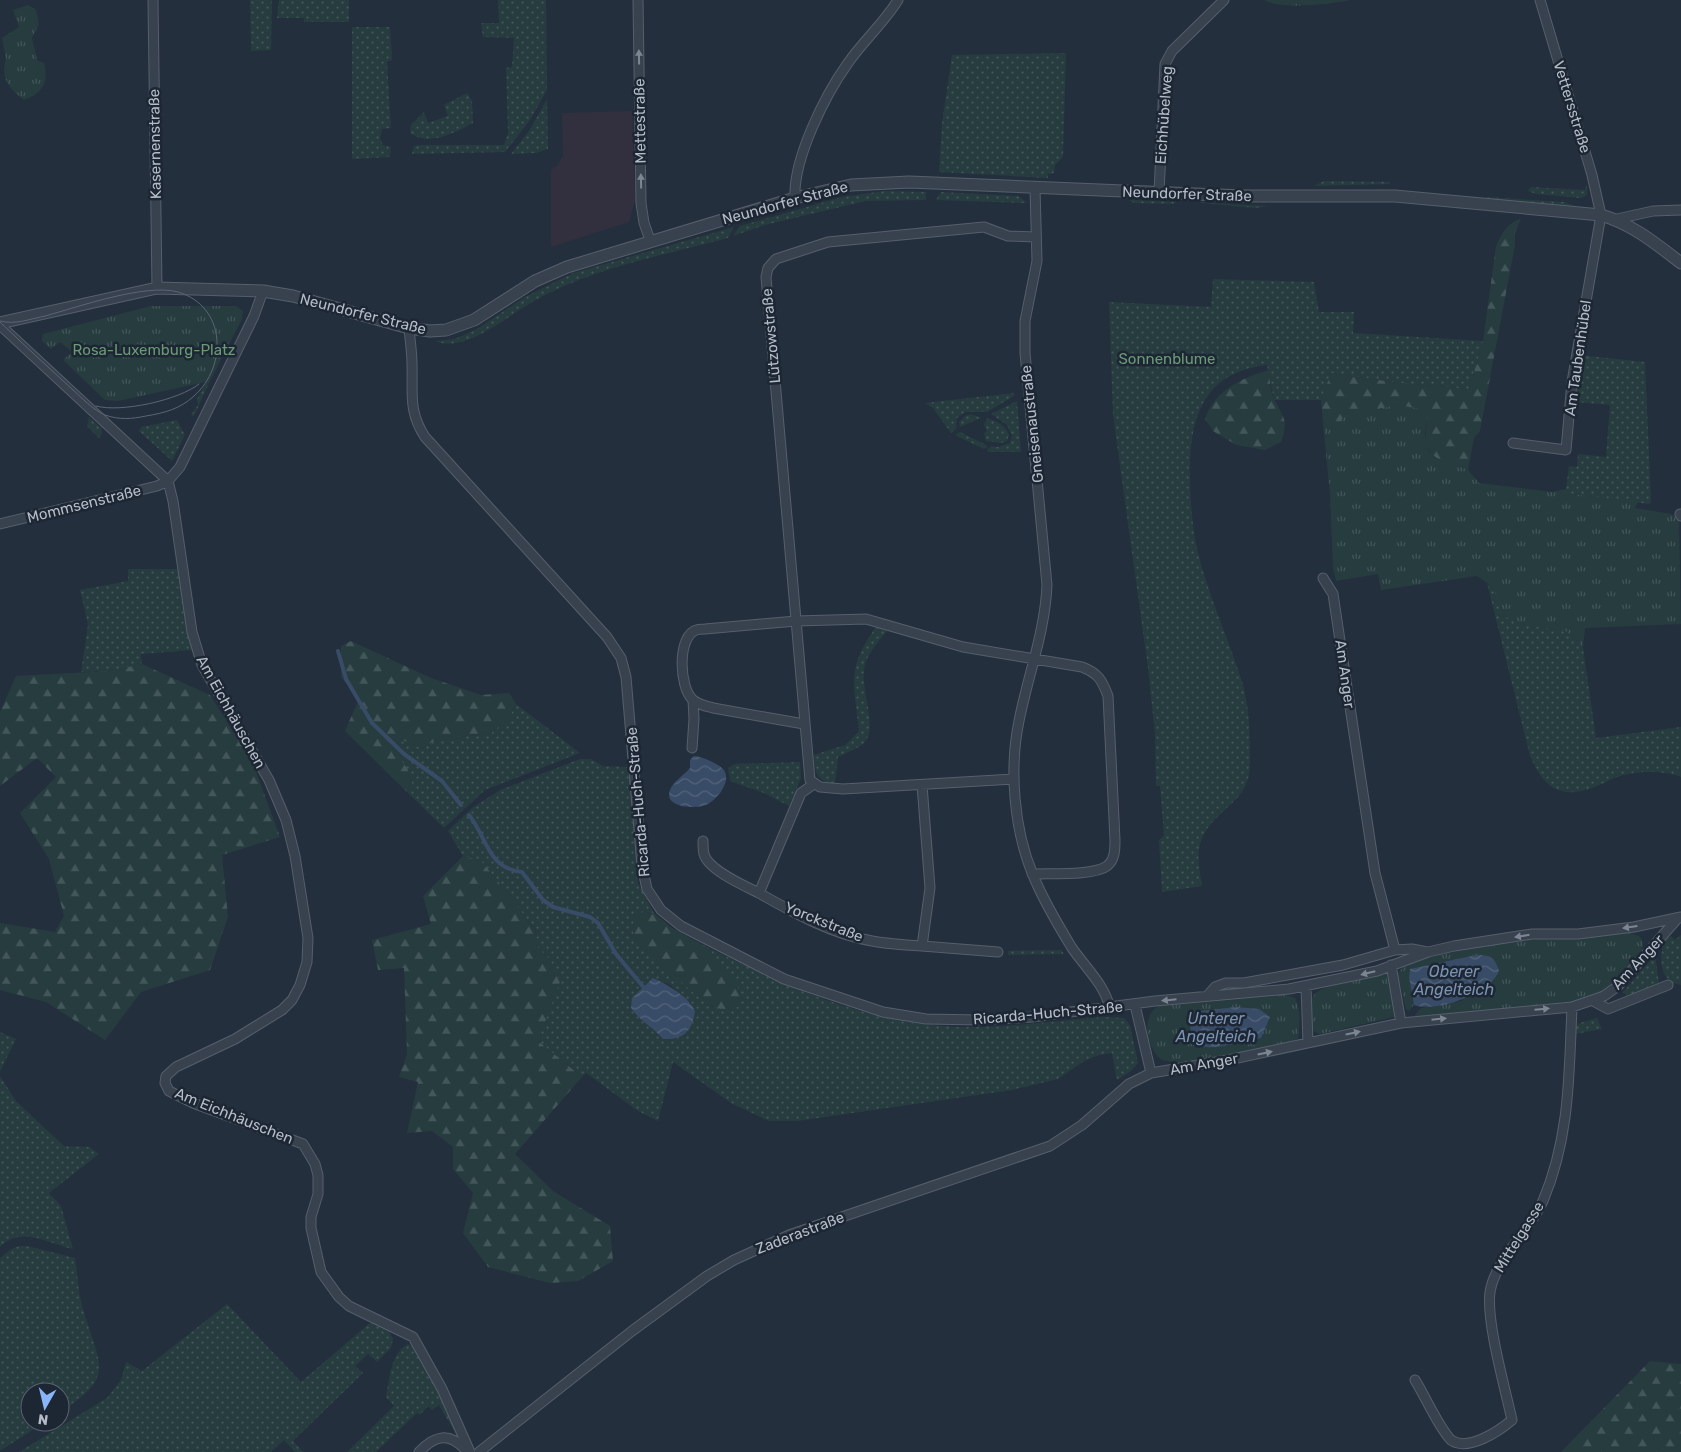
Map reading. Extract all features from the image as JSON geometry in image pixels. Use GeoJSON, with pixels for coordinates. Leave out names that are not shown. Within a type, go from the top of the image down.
{"type":"FeatureCollection","features":[{"type":"Feature","properties":{"kind":"street","name":"Kasernenstraße"},"geometry":{"type":"LineString","coordinates":[[153,0],[156,288]]}},
{"type":"Feature","properties":{"kind":"street","name":"Mettestraße"},"geometry":{"type":"LineString","coordinates":[[638,0],[641,203],[644,223],[650,240]]}},
{"type":"Feature","properties":{"kind":"street"},"geometry":{"type":"LineString","coordinates":[[795,198],[795,186],[804,153],[830,94],[848,63],[898,0]]}},
{"type":"Feature","properties":{"kind":"street","name":"Eichhübelweg"},"geometry":{"type":"LineString","coordinates":[[1159,193],[1166,64],[1172,50],[1224,0]]}},
{"type":"Feature","properties":{"kind":"street","name":"Vettersstraße"},"geometry":{"type":"LineString","coordinates":[[1540,0],[1592,175],[1601,215]]}},
{"type":"Feature","properties":{"kind":"street","name":"Neundorfer Straße"},"geometry":{"type":"LineString","coordinates":[[0,324],[156,288],[263,291],[293,296],[408,328],[435,331],[461,326],[536,281],[567,266],[795,198],[869,183],[909,182],[1159,193],[1395,196],[1601,215],[1617,219],[1632,226],[1681,263]]}},
{"type":"Feature","properties":{"kind":"street","name":"Gneisenaustraße"},"geometry":{"type":"LineString","coordinates":[[1036,188],[1037,261],[1025,321],[1025,353],[1047,584],[1046,607],[1036,660],[1018,724],[1014,779],[1019,822],[1032,874],[1059,926],[1074,950],[1099,982],[1107,997],[1110,1008]]}},
{"type":"Feature","properties":{"kind":"street"},"geometry":{"type":"LineString","coordinates":[[1617,219],[1653,211],[1681,210]]}},
{"type":"Feature","properties":{"kind":"street","name":"Am Taubenhübel"},"geometry":{"type":"LineString","coordinates":[[1514,443],[1566,450],[1572,382],[1601,215]]}},
{"type":"Feature","properties":{"kind":"street","name":"Lützowstraße"},"geometry":{"type":"LineString","coordinates":[[812,782],[804,724],[766,277],[768,268],[776,260],[828,242],[984,226],[1008,236],[1036,237]]}},
{"type":"Feature","properties":{"kind":"street"},"geometry":{"type":"LineString","coordinates":[[0,324],[168,480],[180,467],[254,316],[263,291]]}},
{"type":"Feature","properties":{"kind":"street","name":"Ricarda-Huch-Straße"},"geometry":{"type":"LineString","coordinates":[[408,328],[412,364],[412,405],[416,422],[425,437],[607,637],[621,658],[626,677],[642,866],[646,889],[660,910],[681,926],[784,979],[883,1012],[926,1019],[980,1020],[1032,1017],[1135,1005]]}},
{"type":"Feature","properties":{"kind":"street","name":"Mommsenstraße"},"geometry":{"type":"LineString","coordinates":[[0,524],[120,496],[168,480]]}},
{"type":"Feature","properties":{"kind":"street","name":"Am Eichhäuschen"},"geometry":{"type":"LineString","coordinates":[[168,480],[172,494],[192,632],[202,665],[269,780],[286,820],[295,856],[308,938],[307,962],[300,985],[292,1000],[282,1010],[235,1039],[176,1067],[166,1076],[165,1083],[169,1091],[193,1103],[303,1144],[315,1164],[320,1184],[310,1228],[321,1272],[339,1297],[349,1306],[412,1337],[442,1389],[469,1452]]}},
{"type":"Feature","properties":{"kind":"street","name":"Am Anger"},"geometry":{"type":"LineString","coordinates":[[1323,578],[1333,594],[1370,846],[1384,914],[1394,950]]}},
{"type":"Feature","properties":{"kind":"street"},"geometry":{"type":"LineString","coordinates":[[804,724],[714,708],[701,705],[693,700],[687,692],[682,668],[682,648],[694,631],[796,621],[866,619],[963,647],[1082,667],[1095,672],[1102,680],[1108,696],[1116,840],[1114,858],[1107,866],[1095,871],[1032,874]]}},
{"type":"Feature","properties":{"kind":"street"},"geometry":{"type":"LineString","coordinates":[[692,748],[693,700]]}},
{"type":"Feature","properties":{"kind":"street"},"geometry":{"type":"LineString","coordinates":[[759,893],[801,792],[812,782],[831,789],[843,790],[1014,779]]}},
{"type":"Feature","properties":{"kind":"street"},"geometry":{"type":"LineString","coordinates":[[922,785],[930,888],[922,946]]}},
{"type":"Feature","properties":{"kind":"street","name":"Yorckstraße"},"geometry":{"type":"LineString","coordinates":[[703,841],[704,855],[711,864],[728,877],[800,916],[841,932],[871,941],[998,952]]}},
{"type":"Feature","properties":{"kind":"street","name":"Am Anger"},"geometry":{"type":"LineString","coordinates":[[1680,918],[1618,986],[1593,1001],[1572,1007],[1402,1023],[1228,1060],[1151,1073],[1135,1005],[1306,986],[1367,973],[1428,952],[1532,934],[1578,934],[1680,918]]}},
{"type":"Feature","properties":{"kind":"street","name":"Am Anger"},"geometry":{"type":"LineString","coordinates":[[1208,996],[1215,987],[1226,983],[1244,983],[1343,965],[1394,950],[1428,952]]}},
{"type":"Feature","properties":{"kind":"street"},"geometry":{"type":"LineString","coordinates":[[1391,965],[1402,1023]]}},
{"type":"Feature","properties":{"kind":"street"},"geometry":{"type":"LineString","coordinates":[[1593,1001],[1608,1009],[1668,985]]}},
{"type":"Feature","properties":{"kind":"street"},"geometry":{"type":"LineString","coordinates":[[1306,986],[1308,1043]]}},
{"type":"Feature","properties":{"kind":"street","name":"Mittelgasse"},"geometry":{"type":"LineString","coordinates":[[1416,1380],[1452,1440],[1464,1446],[1501,1430],[1512,1420],[1492,1324],[1490,1294],[1493,1277],[1528,1229],[1542,1203],[1552,1176],[1568,1113],[1572,1007]]}},
{"type":"Feature","properties":{"kind":"street","name":"Zaderastraße"},"geometry":{"type":"LineString","coordinates":[[478,1452],[639,1326],[707,1276],[734,1260],[789,1235],[1050,1146],[1082,1125],[1129,1084],[1151,1073]]}},
{"type":"Feature","properties":{"kind":"street"},"geometry":{"type":"LineString","coordinates":[[419,1452],[433,1440],[443,1437],[458,1441],[469,1452]]}},
{"type":"Feature","properties":{"kind":"shaded area"},"geometry":{"type":"Polygon","coordinates":[[[632,111],[635,200],[629,222],[551,247],[551,170],[557,166],[563,156],[562,113],[632,111]]]}},
{"type":"Feature","properties":{"kind":"green space"},"geometry":{"type":"Polygon","coordinates":[[[250,0],[272,0],[271,50],[251,51],[250,0]]]}},
{"type":"Feature","properties":{"kind":"green space"},"geometry":{"type":"Polygon","coordinates":[[[279,0],[349,0],[349,22],[304,22],[304,18],[277,18],[279,0]]]}},
{"type":"Feature","properties":{"kind":"green space"},"geometry":{"type":"Polygon","coordinates":[[[498,0],[546,0],[547,90],[530,120],[505,152],[412,154],[414,146],[419,145],[504,145],[508,133],[506,68],[512,67],[514,38],[483,37],[481,23],[499,23],[498,0]]]}},
{"type":"Feature","properties":{"kind":"green space"},"geometry":{"type":"Polygon","coordinates":[[[1265,0],[1350,0],[1319,4],[1281,5],[1265,0]]]}},
{"type":"Feature","properties":{"kind":"green space"},"geometry":{"type":"Polygon","coordinates":[[[28,5],[36,10],[39,24],[32,38],[37,60],[44,63],[46,76],[40,90],[24,100],[10,87],[5,78],[4,66],[6,59],[2,38],[19,27],[13,10],[28,5]]]}},
{"type":"Feature","properties":{"kind":"green space"},"geometry":{"type":"Polygon","coordinates":[[[352,27],[390,27],[392,60],[387,62],[391,128],[382,129],[380,138],[383,145],[391,147],[390,157],[352,159],[352,27]]]}},
{"type":"Feature","properties":{"kind":"green space"},"geometry":{"type":"Polygon","coordinates":[[[1066,53],[1063,157],[1055,165],[1054,173],[1048,174],[1048,178],[939,172],[942,123],[952,55],[1066,53]]]}},
{"type":"Feature","properties":{"kind":"green space"},"geometry":{"type":"Polygon","coordinates":[[[467,93],[472,101],[473,123],[442,137],[425,139],[410,133],[411,125],[424,112],[428,123],[448,116],[444,105],[467,93]]]}},
{"type":"Feature","properties":{"kind":"green space"},"geometry":{"type":"Polygon","coordinates":[[[547,99],[548,149],[536,153],[511,154],[529,131],[547,99]]]}},
{"type":"Feature","properties":{"kind":"green space"},"geometry":{"type":"Polygon","coordinates":[[[1324,181],[1390,182],[1390,184],[1314,186],[1324,181]]]}},
{"type":"Feature","properties":{"kind":"green space"},"geometry":{"type":"Polygon","coordinates":[[[1587,183],[1587,195],[1581,198],[1536,194],[1528,191],[1531,187],[1585,190],[1587,183]]]}},
{"type":"Feature","properties":{"kind":"green space"},"geometry":{"type":"Polygon","coordinates":[[[884,191],[926,192],[926,200],[865,201],[765,225],[733,236],[740,226],[842,197],[884,191]]]}},
{"type":"Feature","properties":{"kind":"green space"},"geometry":{"type":"Polygon","coordinates":[[[941,192],[1019,196],[1027,203],[936,200],[941,192]]]}},
{"type":"Feature","properties":{"kind":"green space"},"geometry":{"type":"Polygon","coordinates":[[[1487,197],[1563,202],[1576,206],[1490,200],[1487,197]]]}},
{"type":"Feature","properties":{"kind":"green space"},"geometry":{"type":"Polygon","coordinates":[[[1129,200],[1177,202],[1173,204],[1134,203],[1129,200]]]}},
{"type":"Feature","properties":{"kind":"green space"},"geometry":{"type":"Polygon","coordinates":[[[1192,202],[1268,206],[1255,208],[1192,202]]]}},
{"type":"Feature","properties":{"kind":"green space"},"geometry":{"type":"Polygon","coordinates":[[[1521,218],[1515,233],[1515,245],[1480,431],[1474,438],[1468,470],[1445,462],[1431,453],[1426,439],[1428,415],[1397,405],[1374,410],[1349,410],[1336,428],[1323,423],[1321,400],[1331,373],[1399,383],[1469,389],[1483,341],[1496,246],[1505,229],[1521,218]]]}},
{"type":"Feature","properties":{"kind":"green space"},"geometry":{"type":"Polygon","coordinates":[[[734,227],[728,238],[604,271],[556,290],[473,338],[447,344],[435,341],[455,339],[477,329],[525,297],[573,273],[734,227]]]}},
{"type":"Feature","properties":{"kind":"green space","name":"Sonnenblume"},"geometry":{"type":"Polygon","coordinates":[[[1213,279],[1314,282],[1319,312],[1354,312],[1353,333],[1483,341],[1469,389],[1399,383],[1331,373],[1321,400],[1274,400],[1267,365],[1246,369],[1228,377],[1215,387],[1205,400],[1193,433],[1191,452],[1190,483],[1193,521],[1197,549],[1202,566],[1243,685],[1250,734],[1250,764],[1244,788],[1238,797],[1214,820],[1201,841],[1199,869],[1202,886],[1162,892],[1159,840],[1164,836],[1160,786],[1156,786],[1155,734],[1148,668],[1113,415],[1109,302],[1211,307],[1213,279]]]}},
{"type":"Feature","properties":{"kind":"green space","name":"Rosa-Luxemburg-Platz"},"geometry":{"type":"Polygon","coordinates":[[[151,306],[236,306],[243,311],[242,319],[210,381],[118,401],[105,400],[63,360],[72,352],[60,342],[51,349],[42,341],[43,334],[151,306]]]}},
{"type":"Feature","properties":{"kind":"green space"},"geometry":{"type":"Polygon","coordinates":[[[1579,355],[1645,362],[1651,502],[1649,504],[1570,494],[1566,489],[1569,466],[1577,467],[1578,454],[1606,457],[1610,405],[1576,402],[1579,355]]]}},
{"type":"Feature","properties":{"kind":"green space"},"geometry":{"type":"Polygon","coordinates":[[[1269,370],[1273,398],[1281,412],[1285,425],[1281,442],[1265,450],[1236,445],[1213,431],[1205,419],[1209,409],[1222,393],[1248,377],[1269,370]]]}},
{"type":"Feature","properties":{"kind":"green space"},"geometry":{"type":"Polygon","coordinates":[[[207,381],[210,381],[194,416],[191,415],[198,405],[197,399],[207,381]]]}},
{"type":"Feature","properties":{"kind":"green space"},"geometry":{"type":"Polygon","coordinates":[[[1014,393],[1014,396],[987,412],[965,412],[957,418],[956,429],[951,433],[933,408],[925,403],[1014,393]]]}},
{"type":"Feature","properties":{"kind":"green space"},"geometry":{"type":"Polygon","coordinates":[[[1017,401],[1021,452],[988,452],[987,450],[991,446],[998,447],[1010,443],[1012,436],[1007,425],[991,414],[1017,401]]]}},
{"type":"Feature","properties":{"kind":"green space"},"geometry":{"type":"Polygon","coordinates":[[[1397,405],[1416,408],[1428,415],[1425,434],[1428,450],[1436,458],[1468,470],[1479,483],[1552,492],[1566,489],[1570,494],[1638,502],[1635,508],[1671,514],[1679,518],[1681,624],[1585,628],[1583,647],[1566,631],[1521,624],[1502,615],[1493,587],[1477,576],[1381,590],[1378,574],[1336,581],[1333,568],[1330,494],[1323,423],[1336,428],[1349,410],[1374,410],[1397,405]]]}},
{"type":"Feature","properties":{"kind":"green space"},"geometry":{"type":"Polygon","coordinates":[[[971,414],[981,418],[960,427],[959,422],[965,416],[971,414]]]}},
{"type":"Feature","properties":{"kind":"green space"},"geometry":{"type":"Polygon","coordinates":[[[89,417],[102,429],[100,439],[87,426],[89,417]]]}},
{"type":"Feature","properties":{"kind":"green space"},"geometry":{"type":"Polygon","coordinates":[[[987,418],[1005,428],[1009,435],[1007,441],[1001,443],[986,441],[984,433],[987,431],[984,425],[987,418]]]}},
{"type":"Feature","properties":{"kind":"green space"},"geometry":{"type":"Polygon","coordinates":[[[177,420],[185,435],[172,461],[139,431],[141,427],[177,420]]]}},
{"type":"Feature","properties":{"kind":"green space"},"geometry":{"type":"Polygon","coordinates":[[[960,432],[987,447],[984,449],[955,435],[960,432]]]}},
{"type":"Feature","properties":{"kind":"green space"},"geometry":{"type":"Polygon","coordinates":[[[128,569],[178,569],[187,633],[193,650],[141,654],[142,664],[110,671],[81,672],[88,625],[80,590],[128,581],[128,569]]]}},
{"type":"Feature","properties":{"kind":"green space"},"geometry":{"type":"Polygon","coordinates":[[[1487,583],[1493,587],[1521,624],[1567,631],[1583,647],[1596,738],[1681,727],[1681,777],[1658,772],[1632,773],[1617,777],[1587,790],[1565,792],[1549,784],[1542,777],[1530,756],[1487,583]]]}},
{"type":"Feature","properties":{"kind":"green space"},"geometry":{"type":"Polygon","coordinates":[[[876,627],[888,630],[870,653],[864,671],[870,725],[869,734],[863,744],[838,757],[835,784],[829,783],[818,775],[814,755],[845,745],[859,731],[854,677],[860,654],[876,627]]]}},
{"type":"Feature","properties":{"kind":"green space"},"geometry":{"type":"Polygon","coordinates":[[[351,641],[431,678],[481,695],[509,693],[516,704],[509,718],[491,733],[468,735],[457,739],[439,739],[421,748],[405,741],[397,743],[396,754],[407,768],[412,782],[407,792],[345,731],[359,699],[341,677],[341,646],[351,641]]]}},
{"type":"Feature","properties":{"kind":"green space"},"geometry":{"type":"Polygon","coordinates":[[[142,664],[210,695],[252,761],[280,837],[222,855],[228,917],[210,970],[141,992],[105,1040],[46,1002],[0,990],[0,923],[55,932],[64,916],[49,859],[20,813],[56,777],[37,758],[0,786],[0,712],[16,676],[110,671],[142,664]]]}},
{"type":"Feature","properties":{"kind":"green space"},"geometry":{"type":"Polygon","coordinates":[[[516,704],[580,753],[485,790],[444,828],[407,792],[412,782],[395,754],[397,743],[405,741],[421,748],[439,739],[457,739],[468,735],[491,733],[509,718],[516,704]]]}},
{"type":"Feature","properties":{"kind":"green space"},"geometry":{"type":"Polygon","coordinates":[[[580,759],[591,759],[603,766],[628,767],[638,883],[654,913],[643,912],[634,919],[633,931],[638,944],[713,1007],[728,974],[707,947],[805,992],[871,1014],[905,1021],[941,1026],[978,1027],[1104,1017],[1124,1018],[1130,1025],[1138,1063],[1131,1071],[1117,1080],[1112,1053],[1099,1055],[1084,1061],[1058,1079],[1012,1090],[797,1121],[769,1121],[731,1103],[673,1062],[658,1121],[638,1111],[586,1073],[582,1077],[538,1041],[551,961],[538,948],[535,929],[481,861],[463,856],[448,831],[472,808],[500,790],[580,759]],[[654,978],[632,999],[631,1008],[663,1039],[692,1005],[670,985],[654,978]]]}},
{"type":"Feature","properties":{"kind":"green space"},"geometry":{"type":"Polygon","coordinates":[[[800,762],[801,778],[789,806],[764,793],[730,781],[728,768],[735,764],[800,762]]]}},
{"type":"Feature","properties":{"kind":"green space"},"geometry":{"type":"Polygon","coordinates":[[[463,856],[481,861],[509,895],[535,930],[538,948],[551,961],[560,982],[538,1041],[582,1077],[515,1154],[553,1191],[610,1226],[613,1261],[578,1281],[550,1283],[488,1267],[463,1233],[473,1193],[453,1169],[453,1147],[432,1131],[407,1133],[418,1082],[399,1077],[407,1054],[404,968],[378,970],[372,940],[431,924],[423,896],[463,856]]]}},
{"type":"Feature","properties":{"kind":"green space"},"geometry":{"type":"Polygon","coordinates":[[[643,912],[654,913],[672,928],[707,947],[737,984],[742,999],[738,1007],[726,1011],[705,1003],[638,944],[633,931],[634,919],[643,912]]]}},
{"type":"Feature","properties":{"kind":"green space"},"geometry":{"type":"Polygon","coordinates":[[[1628,932],[1639,936],[1642,940],[1643,946],[1640,955],[1614,986],[1587,1000],[1417,1019],[1415,1015],[1421,1008],[1462,1001],[1476,955],[1410,969],[1409,977],[1414,1005],[1409,1011],[1406,1009],[1398,975],[1408,964],[1432,955],[1503,943],[1628,932]]]}},
{"type":"Feature","properties":{"kind":"green space"},"geometry":{"type":"Polygon","coordinates":[[[1681,935],[1681,985],[1668,979],[1662,968],[1661,955],[1664,941],[1671,936],[1675,940],[1681,935]]]}},
{"type":"Feature","properties":{"kind":"green space"},"geometry":{"type":"Polygon","coordinates":[[[1061,950],[1064,954],[1008,955],[1008,951],[1061,950]]]}},
{"type":"Feature","properties":{"kind":"green space"},"geometry":{"type":"Polygon","coordinates":[[[1655,955],[1659,983],[1657,987],[1627,996],[1623,992],[1655,955]]]}},
{"type":"Feature","properties":{"kind":"green space"},"geometry":{"type":"Polygon","coordinates":[[[1380,973],[1386,974],[1396,1013],[1394,1017],[1320,1034],[1313,1031],[1310,1007],[1315,994],[1329,987],[1380,973]]]}},
{"type":"Feature","properties":{"kind":"green space"},"geometry":{"type":"Polygon","coordinates":[[[1284,994],[1295,998],[1299,1013],[1298,1038],[1290,1044],[1184,1064],[1162,1060],[1156,1055],[1149,1040],[1148,1024],[1150,1016],[1160,1005],[1284,994]]]}},
{"type":"Feature","properties":{"kind":"green space"},"geometry":{"type":"Polygon","coordinates":[[[1597,1018],[1602,1029],[1575,1034],[1574,1087],[1572,1085],[1574,1028],[1580,1023],[1597,1018]]]}},
{"type":"Feature","properties":{"kind":"green space"},"geometry":{"type":"Polygon","coordinates":[[[0,1032],[16,1039],[0,1072],[0,1032]]]}},
{"type":"Feature","properties":{"kind":"green space"},"geometry":{"type":"Polygon","coordinates":[[[0,1076],[16,1101],[64,1146],[89,1147],[99,1154],[49,1193],[61,1206],[73,1249],[26,1237],[17,1237],[0,1247],[0,1076]]]}},
{"type":"Feature","properties":{"kind":"green space"},"geometry":{"type":"Polygon","coordinates":[[[27,1246],[75,1258],[80,1299],[95,1345],[99,1369],[90,1389],[70,1405],[70,1382],[20,1382],[20,1432],[29,1432],[0,1451],[0,1258],[11,1249],[27,1246]]]}},
{"type":"Feature","properties":{"kind":"green space"},"geometry":{"type":"Polygon","coordinates":[[[227,1304],[301,1382],[371,1322],[387,1327],[393,1339],[391,1348],[377,1362],[368,1354],[355,1366],[363,1373],[293,1441],[303,1452],[295,1452],[284,1440],[271,1452],[19,1452],[52,1432],[70,1432],[70,1421],[107,1398],[121,1380],[126,1362],[142,1371],[227,1304]]]}},
{"type":"Feature","properties":{"kind":"green space"},"geometry":{"type":"Polygon","coordinates":[[[408,1344],[414,1348],[429,1369],[450,1413],[455,1432],[439,1405],[432,1410],[428,1406],[420,1415],[417,1413],[376,1452],[347,1452],[394,1406],[386,1397],[390,1375],[394,1360],[402,1348],[408,1344]]]}},
{"type":"Feature","properties":{"kind":"green space"},"geometry":{"type":"Polygon","coordinates":[[[1650,1361],[1681,1364],[1681,1452],[1561,1452],[1650,1361]]]}},
{"type":"Feature","properties":{"kind":"water"},"geometry":{"type":"Polygon","coordinates":[[[694,756],[708,760],[722,768],[726,778],[725,783],[715,799],[706,805],[695,807],[682,806],[671,800],[669,796],[670,790],[690,768],[690,760],[694,756]]]}},
{"type":"Feature","properties":{"kind":"water","name":"Oberer Angelteich"},"geometry":{"type":"Polygon","coordinates":[[[1476,955],[1494,960],[1499,971],[1494,979],[1485,987],[1461,1000],[1448,1004],[1424,1007],[1414,1005],[1409,977],[1410,969],[1476,955]]]}},
{"type":"Feature","properties":{"kind":"water"},"geometry":{"type":"Polygon","coordinates":[[[653,978],[671,987],[683,996],[695,1011],[692,1024],[682,1036],[663,1039],[638,1017],[631,1008],[632,998],[653,978]]]}},
{"type":"Feature","properties":{"kind":"water","name":"Unterer Angelteich"},"geometry":{"type":"Polygon","coordinates":[[[1236,1007],[1259,1009],[1270,1017],[1261,1038],[1225,1046],[1207,1047],[1197,1043],[1192,1034],[1191,1012],[1236,1007]]]}},
{"type":"Feature","properties":{"kind":"waterway"},"geometry":{"type":"LineString","coordinates":[[338,651],[346,679],[372,723],[404,754],[442,781],[461,805]]}},
{"type":"Feature","properties":{"kind":"waterway"},"geometry":{"type":"LineString","coordinates":[[469,815],[495,859],[510,869],[522,872],[543,900],[553,907],[590,917],[598,923],[616,954],[645,989]]}},
{"type":"Feature","properties":{"kind":"tram line"},"geometry":{"type":"LineString","coordinates":[[0,321],[17,322],[28,320],[131,293],[164,290],[178,292],[194,299],[206,310],[213,323],[217,338],[217,354],[213,369],[205,383],[194,396],[183,404],[172,410],[153,415],[115,418],[101,413],[88,403],[0,322]]}},
{"type":"Feature","properties":{"kind":"tram line"},"geometry":{"type":"LineString","coordinates":[[96,406],[120,408],[149,404],[178,395],[199,384]]}}]}
